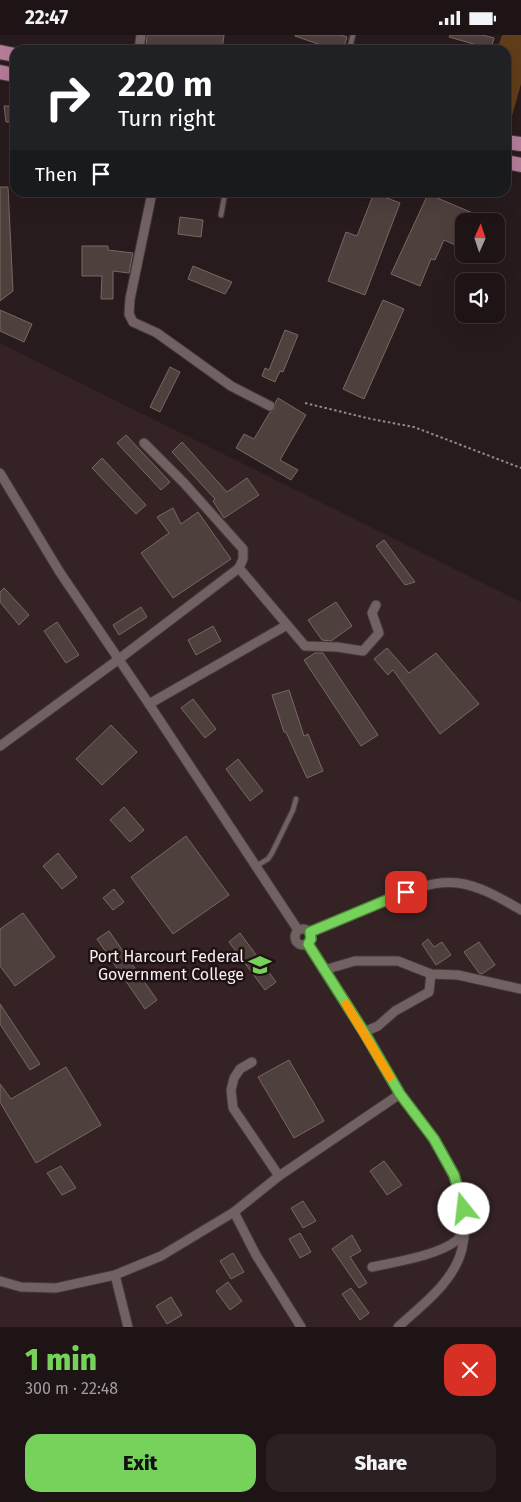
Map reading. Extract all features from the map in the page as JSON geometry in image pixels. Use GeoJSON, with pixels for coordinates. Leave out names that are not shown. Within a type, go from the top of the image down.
{"type":"FeatureCollection","features":[{"type":"Feature","properties":{"kind":"street"},"geometry":{"type":"LineString","coordinates":[[151,197],[130,299],[129,314],[133,322],[157,333],[231,386],[270,406]]}},
{"type":"Feature","properties":{"kind":"street"},"geometry":{"type":"LineString","coordinates":[[0,745],[119,659],[239,568],[244,559],[243,549],[184,483],[144,443]]}},
{"type":"Feature","properties":{"kind":"street"},"geometry":{"type":"LineString","coordinates":[[0,473],[59,571],[298,930]]}},
{"type":"Feature","properties":{"kind":"street"},"geometry":{"type":"LineString","coordinates":[[239,568],[305,646],[337,647],[363,651],[379,633],[372,613],[376,605]]}},
{"type":"Feature","properties":{"kind":"street"},"geometry":{"type":"LineString","coordinates":[[149,704],[287,625]]}},
{"type":"Feature","properties":{"kind":"street"},"geometry":{"type":"LineString","coordinates":[[310,932],[406,892],[442,883],[458,883],[476,887],[499,897],[521,910]]}},
{"type":"Feature","properties":{"kind":"street"},"geometry":{"type":"LineString","coordinates":[[298,930],[305,929],[310,932]]}},
{"type":"Feature","properties":{"kind":"street"},"geometry":{"type":"LineString","coordinates":[[298,930],[295,935],[296,941],[301,945],[308,944]]}},
{"type":"Feature","properties":{"kind":"street"},"geometry":{"type":"LineString","coordinates":[[308,944],[311,939],[310,932]]}},
{"type":"Feature","properties":{"kind":"street"},"geometry":{"type":"LineString","coordinates":[[308,944],[364,1032],[400,1094],[434,1139],[454,1175],[464,1209],[465,1230],[462,1250],[446,1281],[398,1327]]}},
{"type":"Feature","properties":{"kind":"street"},"geometry":{"type":"LineString","coordinates":[[324,970],[355,961],[398,961],[431,974],[458,975],[521,989]]}},
{"type":"Feature","properties":{"kind":"street"},"geometry":{"type":"LineString","coordinates":[[364,1032],[378,1026],[395,1011],[429,992],[431,974]]}},
{"type":"Feature","properties":{"kind":"street"},"geometry":{"type":"LineString","coordinates":[[252,1062],[240,1069],[234,1079],[231,1090],[233,1109],[280,1176]]}},
{"type":"Feature","properties":{"kind":"street"},"geometry":{"type":"LineString","coordinates":[[0,1281],[21,1287],[56,1288],[115,1275],[161,1256],[234,1212],[280,1176],[400,1094]]}},
{"type":"Feature","properties":{"kind":"street"},"geometry":{"type":"LineString","coordinates":[[234,1212],[256,1255],[301,1327]]}},
{"type":"Feature","properties":{"kind":"street"},"geometry":{"type":"LineString","coordinates":[[372,1267],[406,1260],[440,1249],[457,1240],[465,1230]]}},
{"type":"Feature","properties":{"kind":"street"},"geometry":{"type":"LineString","coordinates":[[115,1275],[128,1327]]}},
{"type":"Feature","properties":{"kind":"lane"},"geometry":{"type":"LineString","coordinates":[[221,215],[224,197]]}},
{"type":"Feature","properties":{"kind":"lane"},"geometry":{"type":"LineString","coordinates":[[256,866],[268,859],[272,853],[293,810],[296,799]]}},
{"type":"Feature","properties":{"kind":"path"},"geometry":{"type":"LineString","coordinates":[[305,403],[414,427],[521,468]]}},
{"type":"Feature","properties":{"kind":"shaded area"},"geometry":{"type":"Polygon","coordinates":[[[502,35],[521,35],[521,84],[511,119],[511,45],[499,45],[502,35]]]}},
{"type":"Feature","properties":{"kind":"shaded area","name":"Port Harcourt Federal Government College"},"geometry":{"type":"Polygon","coordinates":[[[0,343],[521,602],[521,1327],[0,1327],[0,343]]]}},
{"type":"Feature","properties":{"kind":"building"},"geometry":{"type":"Polygon","coordinates":[[[147,35],[224,35],[223,45],[146,45],[147,35]]]}},
{"type":"Feature","properties":{"kind":"building"},"geometry":{"type":"Polygon","coordinates":[[[342,35],[347,37],[345,45],[321,45],[295,36],[342,35]]]}},
{"type":"Feature","properties":{"kind":"building"},"geometry":{"type":"Polygon","coordinates":[[[450,35],[483,35],[494,38],[492,45],[477,45],[449,37],[450,35]]]}},
{"type":"Feature","properties":{"kind":"building"},"geometry":{"type":"Polygon","coordinates":[[[4,106],[10,106],[10,122],[6,122],[4,106]]]}},
{"type":"Feature","properties":{"kind":"building"},"geometry":{"type":"Polygon","coordinates":[[[0,187],[8,187],[13,291],[0,301],[0,187]]]}},
{"type":"Feature","properties":{"kind":"building"},"geometry":{"type":"Polygon","coordinates":[[[372,197],[384,197],[400,203],[365,295],[328,281],[346,232],[357,236],[372,197]]]}},
{"type":"Feature","properties":{"kind":"building"},"geometry":{"type":"Polygon","coordinates":[[[427,197],[435,197],[473,213],[455,213],[455,245],[444,240],[435,260],[431,259],[420,286],[391,274],[427,197]]]}},
{"type":"Feature","properties":{"kind":"building"},"geometry":{"type":"Polygon","coordinates":[[[180,217],[203,220],[201,237],[178,234],[180,217]]]}},
{"type":"Feature","properties":{"kind":"building"},"geometry":{"type":"Polygon","coordinates":[[[82,246],[108,246],[108,250],[133,253],[129,273],[113,271],[113,299],[101,299],[102,276],[82,276],[82,246]]]}},
{"type":"Feature","properties":{"kind":"building"},"geometry":{"type":"Polygon","coordinates":[[[193,266],[232,282],[225,294],[188,279],[193,266]]]}},
{"type":"Feature","properties":{"kind":"building"},"geometry":{"type":"Polygon","coordinates":[[[383,300],[404,309],[364,399],[343,389],[383,300]]]}},
{"type":"Feature","properties":{"kind":"building"},"geometry":{"type":"Polygon","coordinates":[[[0,310],[32,324],[24,342],[0,331],[0,310]]]}},
{"type":"Feature","properties":{"kind":"building"},"geometry":{"type":"Polygon","coordinates":[[[285,330],[298,335],[283,372],[280,371],[275,382],[262,376],[265,368],[269,370],[285,330]]]}},
{"type":"Feature","properties":{"kind":"building"},"geometry":{"type":"Polygon","coordinates":[[[170,367],[180,372],[160,412],[150,407],[170,367]]]}},
{"type":"Feature","properties":{"kind":"building"},"geometry":{"type":"Polygon","coordinates":[[[278,398],[306,415],[280,460],[298,470],[291,480],[236,448],[244,434],[254,439],[270,412],[275,409],[275,403],[278,398]]]}},
{"type":"Feature","properties":{"kind":"building"},"geometry":{"type":"Polygon","coordinates":[[[126,435],[170,482],[161,490],[117,443],[126,435]]]}},
{"type":"Feature","properties":{"kind":"building"},"geometry":{"type":"Polygon","coordinates":[[[182,442],[227,492],[247,478],[259,495],[224,518],[213,501],[215,499],[172,452],[182,442]]]}},
{"type":"Feature","properties":{"kind":"building"},"geometry":{"type":"Polygon","coordinates":[[[102,458],[146,505],[136,514],[92,468],[102,458]]]}},
{"type":"Feature","properties":{"kind":"building"},"geometry":{"type":"Polygon","coordinates":[[[173,508],[181,524],[198,512],[231,559],[173,598],[141,553],[169,533],[157,517],[173,508]]]}},
{"type":"Feature","properties":{"kind":"building"},"geometry":{"type":"Polygon","coordinates":[[[384,540],[415,582],[405,585],[376,546],[384,540]]]}},
{"type":"Feature","properties":{"kind":"building"},"geometry":{"type":"Polygon","coordinates":[[[4,588],[29,615],[19,625],[0,602],[0,592],[4,588]]]}},
{"type":"Feature","properties":{"kind":"building"},"geometry":{"type":"Polygon","coordinates":[[[336,602],[352,626],[331,641],[322,640],[308,620],[336,602]]]}},
{"type":"Feature","properties":{"kind":"building"},"geometry":{"type":"Polygon","coordinates":[[[141,607],[147,617],[119,635],[113,625],[141,607]]]}},
{"type":"Feature","properties":{"kind":"building"},"geometry":{"type":"Polygon","coordinates":[[[57,622],[79,655],[66,663],[44,631],[57,622]]]}},
{"type":"Feature","properties":{"kind":"building"},"geometry":{"type":"Polygon","coordinates":[[[213,626],[221,641],[196,655],[188,640],[213,626]]]}},
{"type":"Feature","properties":{"kind":"building"},"geometry":{"type":"Polygon","coordinates":[[[387,648],[409,673],[436,653],[479,704],[440,734],[393,670],[388,675],[374,659],[387,648]]]}},
{"type":"Feature","properties":{"kind":"building"},"geometry":{"type":"Polygon","coordinates":[[[315,653],[323,653],[378,735],[361,746],[304,660],[315,653]]]}},
{"type":"Feature","properties":{"kind":"building"},"geometry":{"type":"Polygon","coordinates":[[[289,690],[304,736],[308,734],[323,771],[307,778],[286,732],[284,732],[272,695],[289,690]]]}},
{"type":"Feature","properties":{"kind":"building"},"geometry":{"type":"Polygon","coordinates":[[[193,699],[216,729],[205,738],[181,708],[193,699]]]}},
{"type":"Feature","properties":{"kind":"building"},"geometry":{"type":"Polygon","coordinates":[[[111,725],[137,752],[102,785],[76,759],[111,725]]]}},
{"type":"Feature","properties":{"kind":"building"},"geometry":{"type":"Polygon","coordinates":[[[238,759],[263,791],[250,801],[226,769],[238,759]]]}},
{"type":"Feature","properties":{"kind":"building"},"geometry":{"type":"Polygon","coordinates":[[[124,807],[144,830],[130,842],[110,820],[124,807]]]}},
{"type":"Feature","properties":{"kind":"building"},"geometry":{"type":"Polygon","coordinates":[[[186,836],[229,895],[173,934],[131,877],[186,836]]]}},
{"type":"Feature","properties":{"kind":"building"},"geometry":{"type":"Polygon","coordinates":[[[58,853],[77,877],[62,889],[43,866],[58,853]]]}},
{"type":"Feature","properties":{"kind":"building"},"geometry":{"type":"Polygon","coordinates":[[[114,889],[124,902],[113,910],[103,898],[114,889]]]}},
{"type":"Feature","properties":{"kind":"building"},"geometry":{"type":"Polygon","coordinates":[[[23,913],[55,957],[15,986],[0,966],[0,929],[23,913]]]}},
{"type":"Feature","properties":{"kind":"building"},"geometry":{"type":"Polygon","coordinates":[[[109,931],[157,1000],[145,1009],[97,939],[109,931]]]}},
{"type":"Feature","properties":{"kind":"building"},"geometry":{"type":"Polygon","coordinates":[[[240,933],[276,982],[265,990],[229,942],[240,933]]]}},
{"type":"Feature","properties":{"kind":"building"},"geometry":{"type":"Polygon","coordinates":[[[428,939],[434,947],[442,942],[451,955],[436,965],[422,944],[428,939]]]}},
{"type":"Feature","properties":{"kind":"building"},"geometry":{"type":"Polygon","coordinates":[[[479,942],[495,965],[482,974],[479,973],[464,952],[479,942]]]}},
{"type":"Feature","properties":{"kind":"building"},"geometry":{"type":"Polygon","coordinates":[[[0,1004],[40,1064],[30,1070],[0,1024],[0,1004]]]}},
{"type":"Feature","properties":{"kind":"building"},"geometry":{"type":"Polygon","coordinates":[[[289,1060],[324,1121],[294,1138],[258,1077],[289,1060]]]}},
{"type":"Feature","properties":{"kind":"building"},"geometry":{"type":"Polygon","coordinates":[[[66,1067],[101,1125],[36,1163],[0,1102],[0,1084],[11,1099],[66,1067]]]}},
{"type":"Feature","properties":{"kind":"building"},"geometry":{"type":"Polygon","coordinates":[[[384,1161],[402,1185],[387,1195],[370,1171],[384,1161]]]}},
{"type":"Feature","properties":{"kind":"building"},"geometry":{"type":"Polygon","coordinates":[[[61,1166],[76,1188],[62,1195],[47,1173],[61,1166]]]}},
{"type":"Feature","properties":{"kind":"building"},"geometry":{"type":"Polygon","coordinates":[[[303,1201],[316,1221],[303,1228],[291,1208],[303,1201]]]}},
{"type":"Feature","properties":{"kind":"building"},"geometry":{"type":"Polygon","coordinates":[[[300,1233],[311,1252],[300,1258],[289,1239],[300,1233]]]}},
{"type":"Feature","properties":{"kind":"building"},"geometry":{"type":"Polygon","coordinates":[[[352,1235],[361,1251],[350,1257],[367,1283],[359,1288],[332,1249],[352,1235]]]}},
{"type":"Feature","properties":{"kind":"building"},"geometry":{"type":"Polygon","coordinates":[[[233,1253],[244,1272],[231,1279],[220,1261],[233,1253]]]}},
{"type":"Feature","properties":{"kind":"building"},"geometry":{"type":"Polygon","coordinates":[[[228,1282],[242,1301],[230,1310],[216,1291],[228,1282]]]}},
{"type":"Feature","properties":{"kind":"building"},"geometry":{"type":"Polygon","coordinates":[[[351,1288],[369,1313],[360,1320],[342,1294],[351,1288]]]}},
{"type":"Feature","properties":{"kind":"building"},"geometry":{"type":"Polygon","coordinates":[[[171,1297],[182,1315],[167,1324],[156,1306],[171,1297]]]}},
{"type":"Feature","properties":{"kind":"slow traffic"},"geometry":{"type":"LineString","coordinates":[[346,1004],[390,1077]]}},
{"type":"Feature","properties":{"kind":"place","name":"Port Harcourt Federal Government College"},"geometry":{"type":"Point","coordinates":[260,965]}},
{"type":"Feature","properties":{"kind":"route"},"geometry":{"type":"LineString","coordinates":[[406,892],[310,932],[311,939],[308,944],[364,1032],[400,1094],[434,1139],[454,1175],[464,1209]]}}]}
